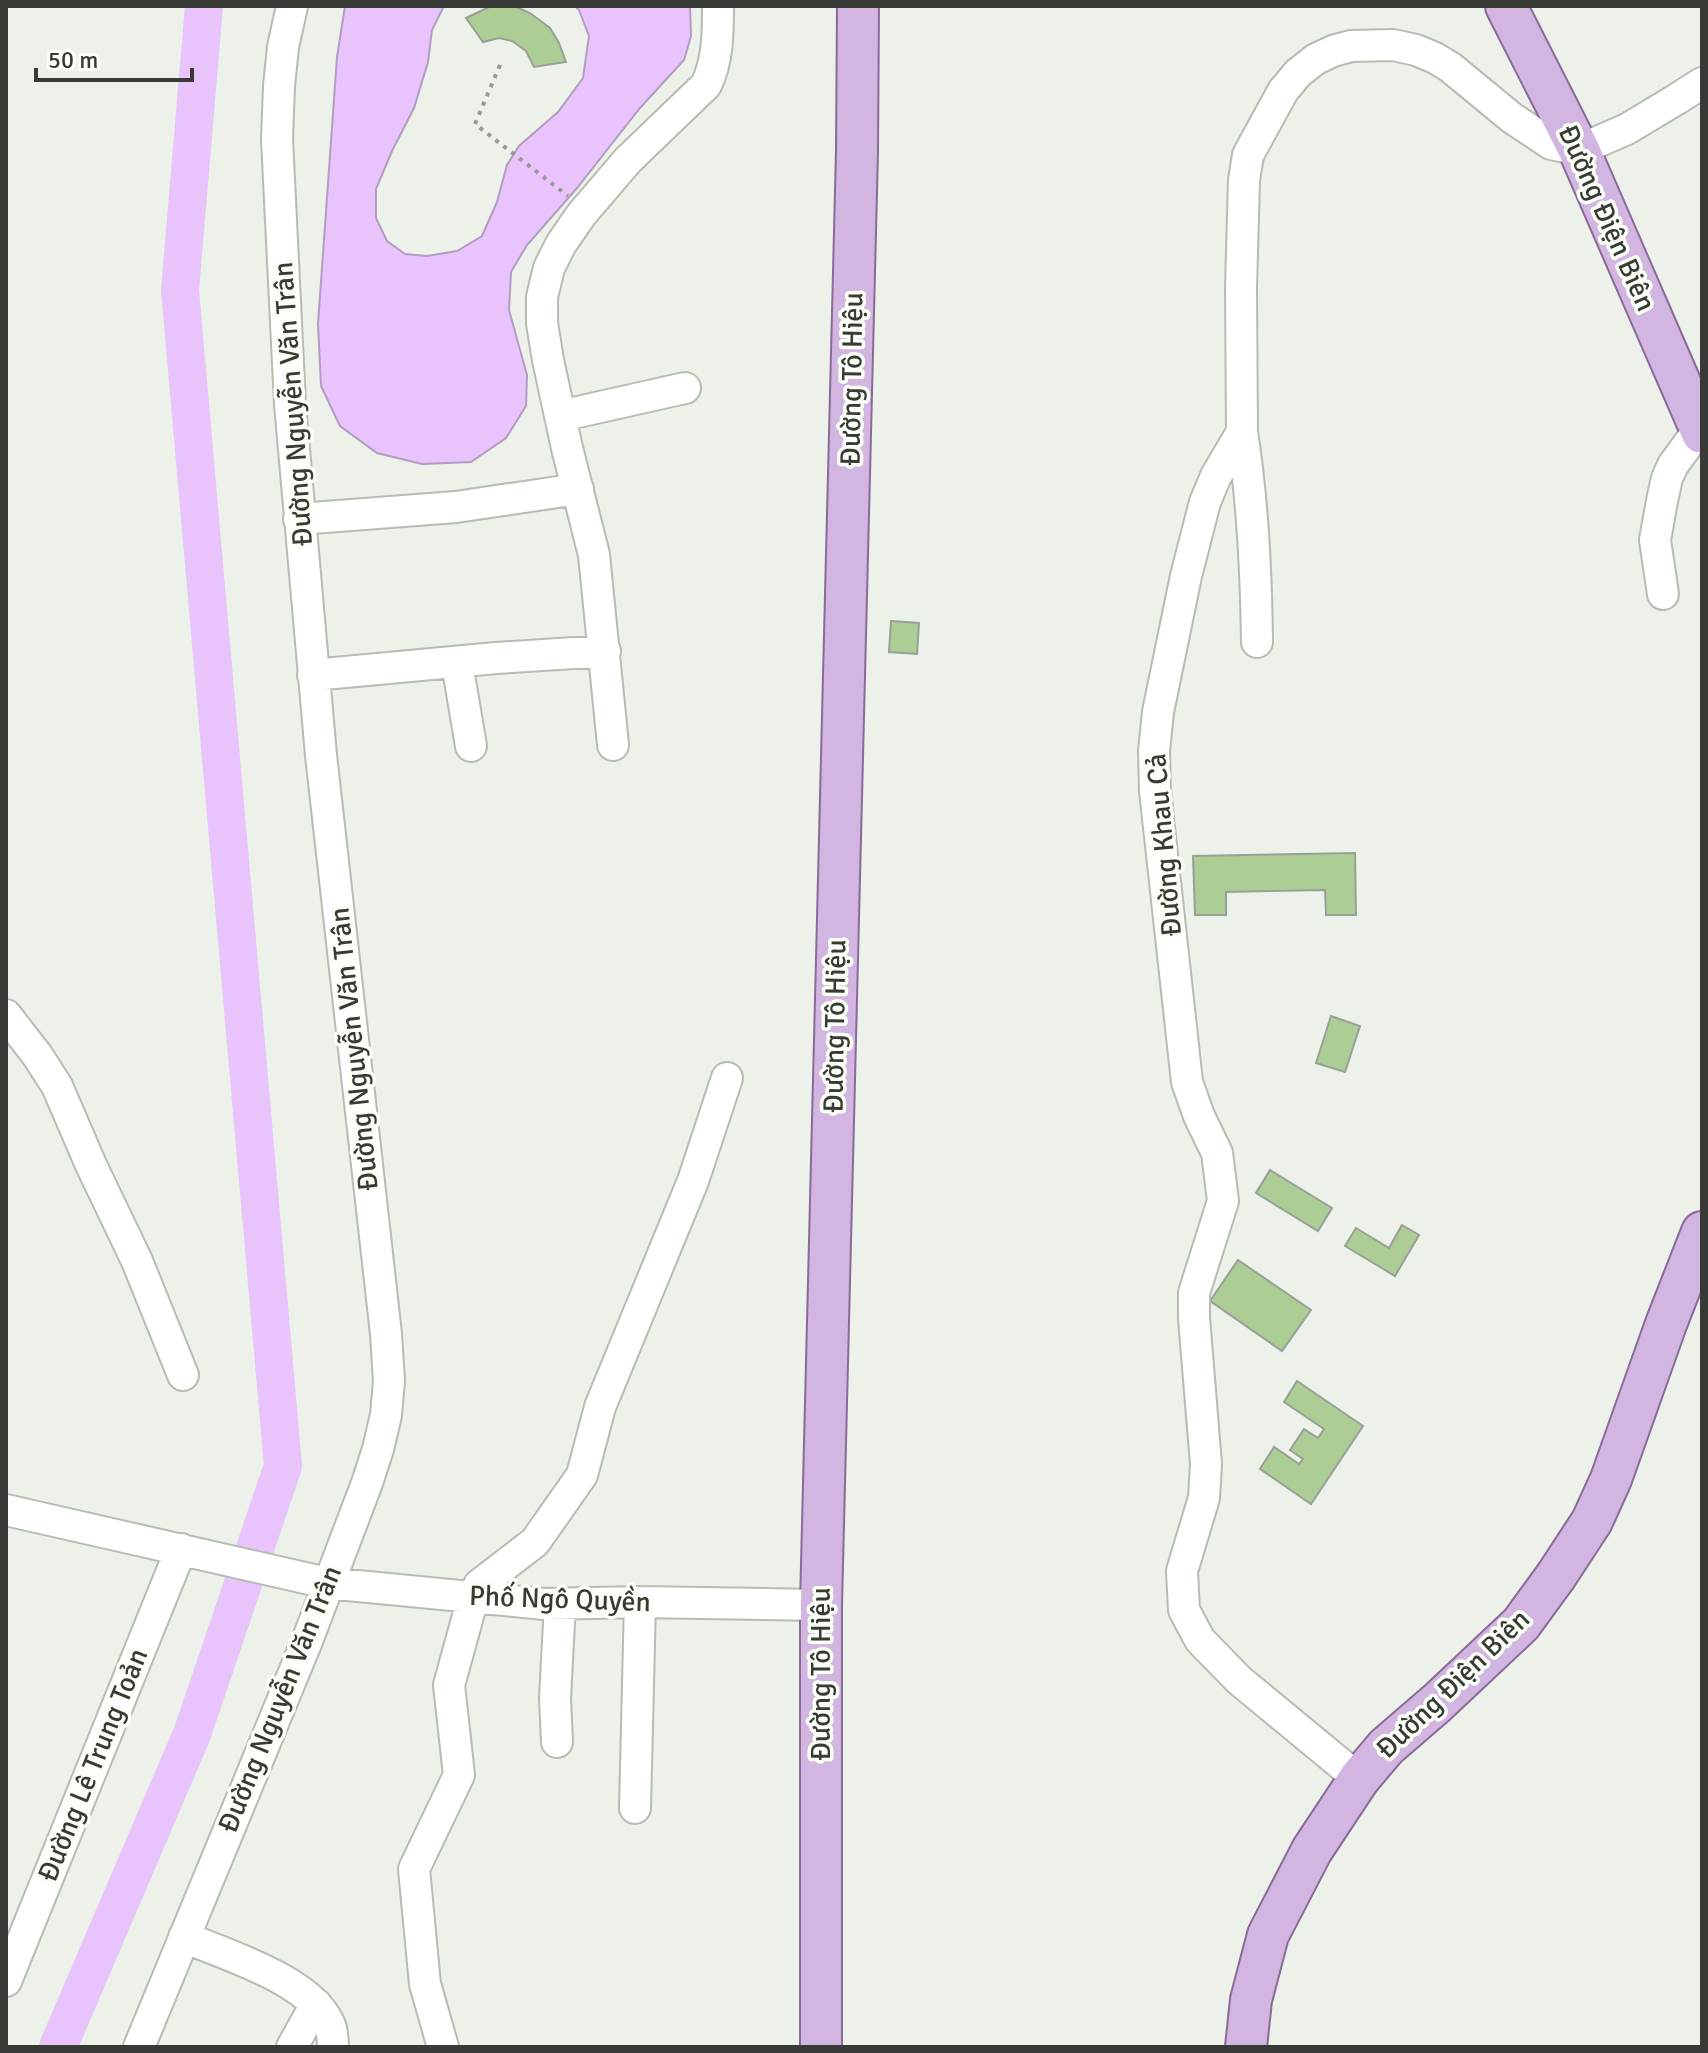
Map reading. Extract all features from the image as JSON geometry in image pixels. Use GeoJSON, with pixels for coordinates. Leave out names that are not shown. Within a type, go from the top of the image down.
{"type":"FeatureCollection","features":[{"type":"Feature","properties":{"kind":"main road","name":"Đường Tô Hiệu"},"geometry":{"type":"LineString","coordinates":[[821,2047],[821,1605],[858,6]]}},
{"type":"Feature","properties":{"kind":"main road","name":"Đường Điện Biên"},"geometry":{"type":"LineString","coordinates":[[1506,6],[1579,150],[1701,430]]}},
{"type":"Feature","properties":{"kind":"main road","name":"Đường Điện Biên"},"geometry":{"type":"LineString","coordinates":[[1246,2047],[1251,2000],[1268,1935],[1312,1850],[1359,1779],[1386,1747],[1521,1624],[1592,1521],[1611,1479],[1702,1232]]}},
{"type":"Feature","properties":{"kind":"street","name":"Đường Nguyễn Văn Trân"},"geometry":{"type":"LineString","coordinates":[[139,2047],[307,1641],[314,1580],[367,1483],[386,1415],[389,1381],[313,675],[285,330],[277,139],[283,47],[292,6]]}},
{"type":"Feature","properties":{"kind":"street"},"geometry":{"type":"LineString","coordinates":[[613,745],[594,555],[560,416],[542,323],[542,297],[549,268],[568,235],[601,191],[653,134],[706,85],[715,55],[718,6]]}},
{"type":"Feature","properties":{"kind":"street"},"geometry":{"type":"LineString","coordinates":[[1257,642],[1251,489],[1242,432],[1241,288],[1246,167],[1248,155],[1283,91],[1298,73],[1333,51],[1351,46],[1393,45],[1416,50],[1450,67],[1490,101],[1551,144],[1579,150],[1627,129],[1702,83]]}},
{"type":"Feature","properties":{"kind":"street"},"geometry":{"type":"LineString","coordinates":[[560,416],[685,388]]}},
{"type":"Feature","properties":{"kind":"street"},"geometry":{"type":"LineString","coordinates":[[1663,594],[1655,540],[1667,478],[1673,465],[1701,430]]}},
{"type":"Feature","properties":{"kind":"street","name":"Đường Khau Cả"},"geometry":{"type":"LineString","coordinates":[[1242,432],[1216,476],[1205,502],[1174,633],[1158,712],[1154,751],[1155,791],[1187,1082],[1217,1153],[1223,1201],[1194,1293],[1206,1464],[1204,1498],[1182,1571],[1184,1610],[1200,1640],[1239,1680],[1359,1779]]}},
{"type":"Feature","properties":{"kind":"street"},"geometry":{"type":"LineString","coordinates":[[299,519],[456,507],[578,489]]}},
{"type":"Feature","properties":{"kind":"street"},"geometry":{"type":"LineString","coordinates":[[313,675],[511,656],[605,651]]}},
{"type":"Feature","properties":{"kind":"street"},"geometry":{"type":"LineString","coordinates":[[457,663],[471,746]]}},
{"type":"Feature","properties":{"kind":"street"},"geometry":{"type":"LineString","coordinates":[[6,1015],[57,1086],[137,1261],[183,1375]]}},
{"type":"Feature","properties":{"kind":"street"},"geometry":{"type":"LineString","coordinates":[[443,2047],[425,1984],[414,1869],[459,1775],[449,1685],[473,1598],[479,1585],[535,1542],[582,1475],[600,1407],[693,1181],[727,1078]]}},
{"type":"Feature","properties":{"kind":"street"},"geometry":{"type":"LineString","coordinates":[[6,1510],[181,1549]]}},
{"type":"Feature","properties":{"kind":"street","name":"Phố Ngô Quyền"},"geometry":{"type":"LineString","coordinates":[[181,1549],[314,1580],[473,1598],[560,1604],[821,1605]]}},
{"type":"Feature","properties":{"kind":"street","name":"Đường Lê Trung Toản"},"geometry":{"type":"LineString","coordinates":[[6,1981],[181,1549]]}},
{"type":"Feature","properties":{"kind":"street"},"geometry":{"type":"LineString","coordinates":[[635,1808],[640,1602]]}},
{"type":"Feature","properties":{"kind":"street"},"geometry":{"type":"LineString","coordinates":[[557,1742],[555,1698],[560,1604]]}},
{"type":"Feature","properties":{"kind":"street"},"geometry":{"type":"LineString","coordinates":[[184,1937],[293,1985],[316,2004],[331,2029],[333,2047]]}},
{"type":"Feature","properties":{"kind":"street"},"geometry":{"type":"LineString","coordinates":[[292,2047],[316,2004]]}},
{"type":"Feature","properties":{"kind":"path"},"geometry":{"type":"LineString","coordinates":[[500,65],[475,124],[575,200]]}},
{"type":"Feature","properties":{"kind":"shaded area"},"geometry":{"type":"Polygon","coordinates":[[[345,6],[444,6],[432,30],[428,62],[414,108],[376,189],[376,218],[387,241],[405,254],[427,256],[457,251],[482,236],[497,202],[507,165],[519,146],[558,112],[583,78],[589,36],[575,6],[690,6],[691,36],[684,60],[640,108],[527,245],[511,272],[509,310],[527,375],[526,406],[506,438],[471,462],[422,464],[377,453],[340,426],[321,386],[318,324],[337,57],[345,6]]]}},
{"type":"Feature","properties":{"kind":"building"},"geometry":{"type":"Polygon","coordinates":[[[514,6],[550,28],[566,62],[534,67],[526,51],[512,41],[499,38],[483,42],[466,18],[489,7],[514,6]]]}},
{"type":"Feature","properties":{"kind":"building"},"geometry":{"type":"Polygon","coordinates":[[[891,621],[919,623],[917,654],[889,652],[891,621]]]}},
{"type":"Feature","properties":{"kind":"building"},"geometry":{"type":"Polygon","coordinates":[[[1355,853],[1356,915],[1326,915],[1325,890],[1226,892],[1226,915],[1195,915],[1193,856],[1355,853]]]}},
{"type":"Feature","properties":{"kind":"building"},"geometry":{"type":"Polygon","coordinates":[[[1331,1016],[1360,1026],[1345,1072],[1316,1063],[1331,1016]]]}},
{"type":"Feature","properties":{"kind":"building"},"geometry":{"type":"Polygon","coordinates":[[[1270,1170],[1332,1208],[1318,1231],[1256,1193],[1270,1170]]]}},
{"type":"Feature","properties":{"kind":"building"},"geometry":{"type":"Polygon","coordinates":[[[1402,1225],[1419,1235],[1395,1276],[1345,1246],[1356,1228],[1389,1248],[1402,1225]]]}},
{"type":"Feature","properties":{"kind":"building"},"geometry":{"type":"Polygon","coordinates":[[[1238,1260],[1311,1310],[1282,1351],[1210,1301],[1238,1260]]]}},
{"type":"Feature","properties":{"kind":"building"},"geometry":{"type":"Polygon","coordinates":[[[1297,1381],[1363,1426],[1311,1504],[1260,1469],[1274,1447],[1299,1464],[1303,1459],[1290,1450],[1304,1429],[1318,1438],[1324,1429],[1284,1402],[1297,1381]]]}},
{"type":"Feature","properties":{"kind":"waterway"},"geometry":{"type":"LineString","coordinates":[[58,2047],[192,1734],[283,1466],[180,290],[204,6]]}}]}
